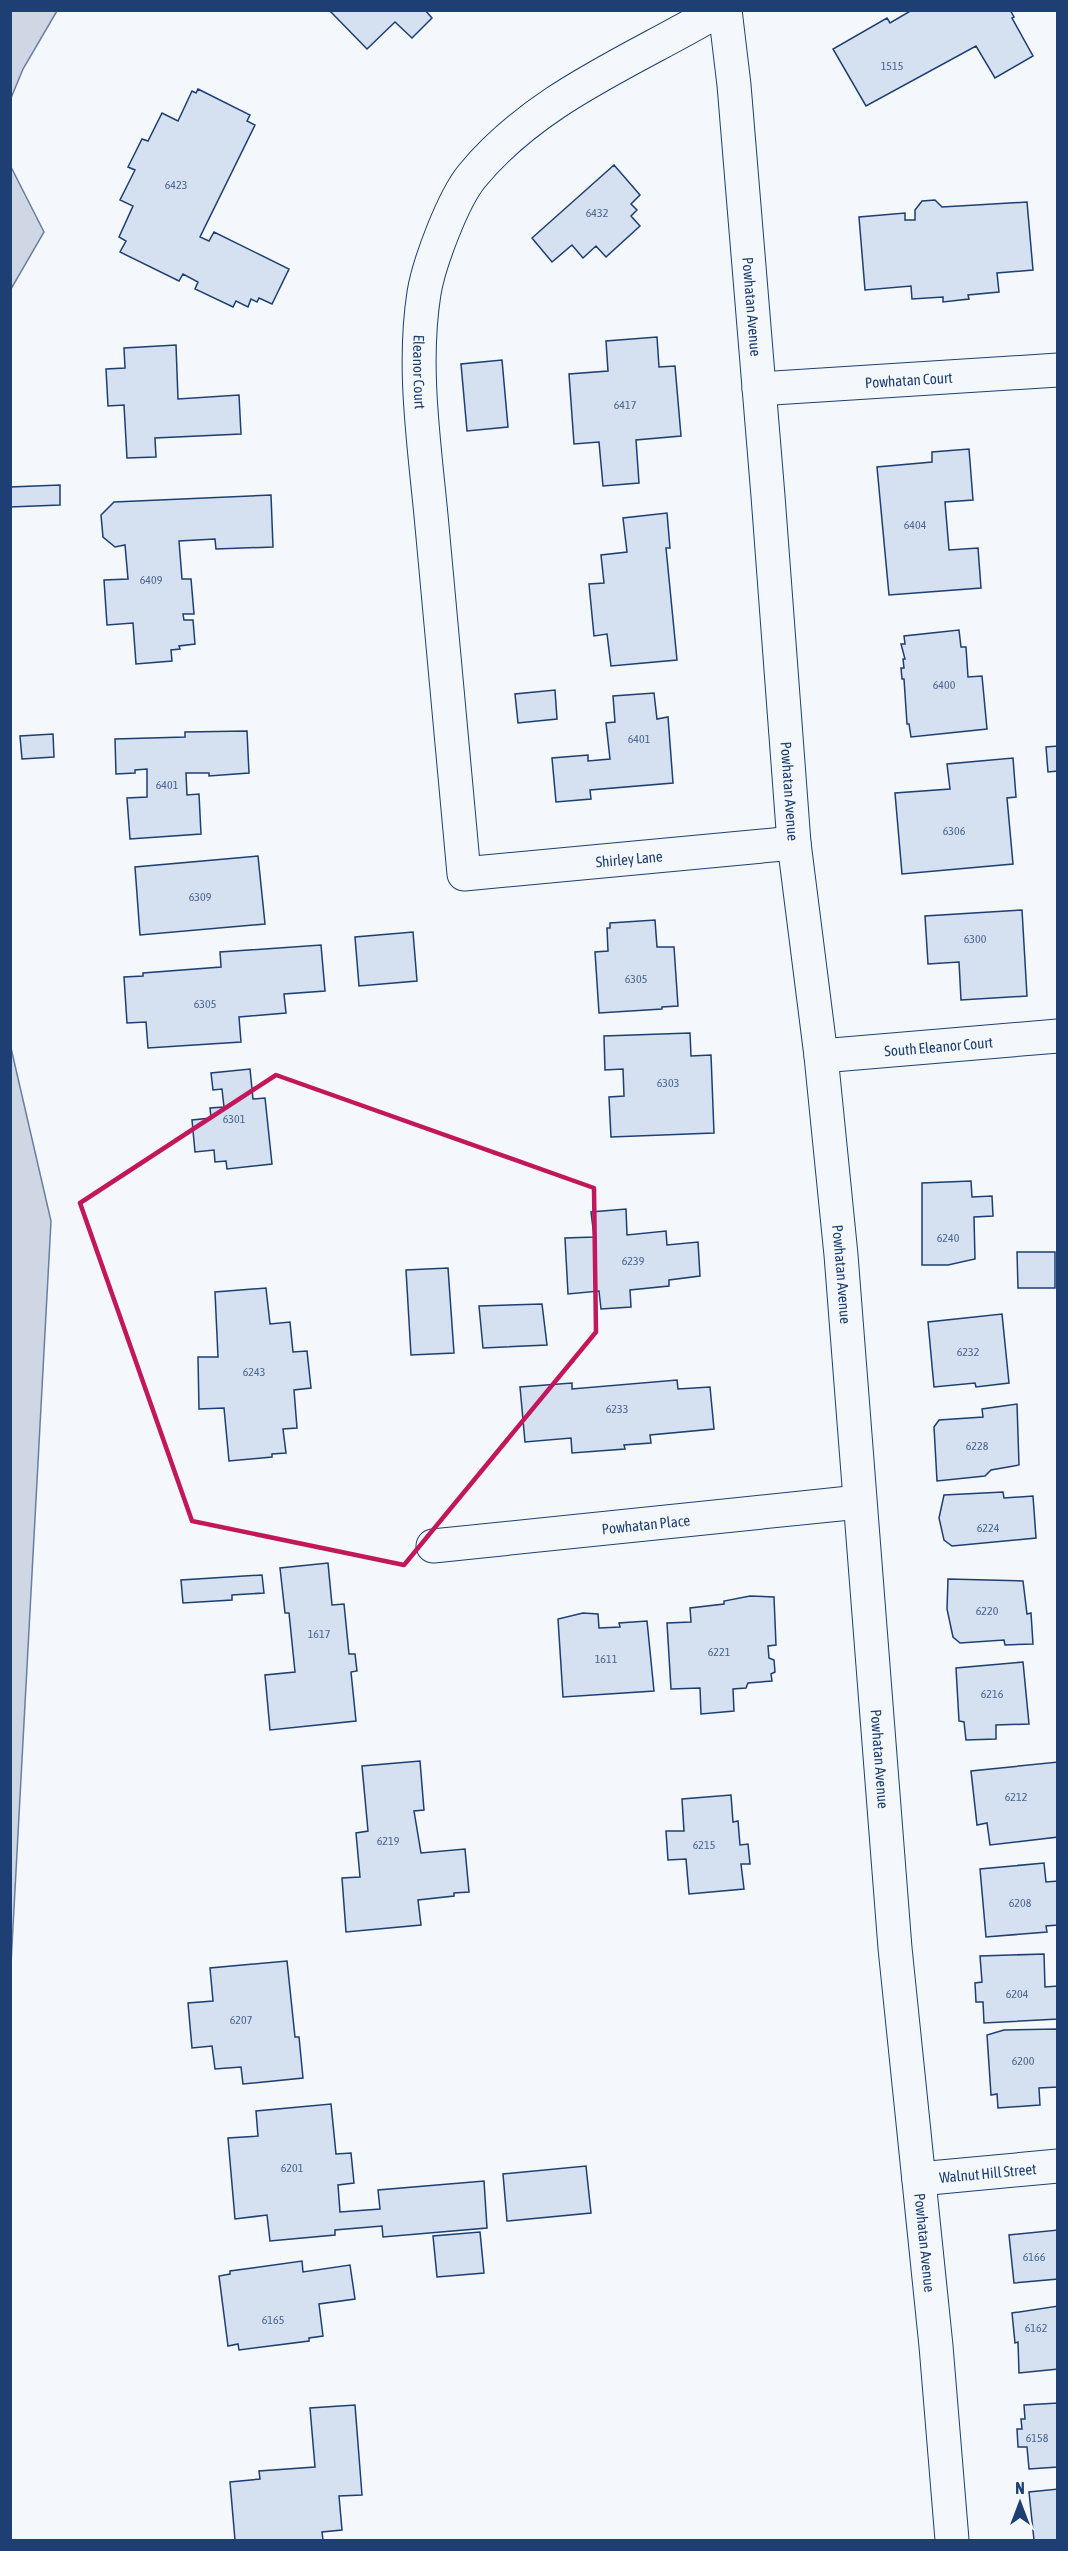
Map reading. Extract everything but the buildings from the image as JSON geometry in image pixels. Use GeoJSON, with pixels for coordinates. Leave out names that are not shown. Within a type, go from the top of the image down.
{"type":"FeatureCollection","features":[{"type":"Feature","properties":{"kind":"street","name":"Eleanor Court"},"geometry":{"type":"LineString","coordinates":[[464,874],[418,358],[424,291],[440,238],[470,178],[497,149],[552,104],[613,66],[663,43],[719,10]]}},
{"type":"Feature","properties":{"kind":"street","name":"Powhatan Avenue"},"geometry":{"type":"LineString","coordinates":[[725,10],[734,85],[794,843],[821,1056],[841,1255],[895,1948],[952,2541]]}},
{"type":"Feature","properties":{"kind":"street","name":"Powhatan Court"},"geometry":{"type":"LineString","coordinates":[[759,389],[1058,370]]}},
{"type":"Feature","properties":{"kind":"street","name":"Shirley Lane"},"geometry":{"type":"LineString","coordinates":[[464,874],[794,843]]}},
{"type":"Feature","properties":{"kind":"street","name":"South Eleanor Court"},"geometry":{"type":"LineString","coordinates":[[821,1056],[1058,1036]]}},
{"type":"Feature","properties":{"kind":"street","name":"Powhatan Place"},"geometry":{"type":"LineString","coordinates":[[433,1546],[859,1502]]}},
{"type":"Feature","properties":{"kind":"street","name":"Walnut Hill Street"},"geometry":{"type":"LineString","coordinates":[[919,2179],[1058,2166]]}},
{"type":"Feature","properties":{"kind":"highlighted area"},"geometry":{"type":"Polygon","coordinates":[[[276,1075],[594,1188],[596,1332],[404,1565],[192,1521],[80,1203],[276,1075]]]}},
{"type":"Feature","properties":{"kind":"shaded area"},"geometry":{"type":"Polygon","coordinates":[[[11,10],[57,11],[23,69],[11,98],[11,10]]]}},
{"type":"Feature","properties":{"kind":"shaded area"},"geometry":{"type":"Polygon","coordinates":[[[10,168],[44,232],[11,289],[10,168]]]}},
{"type":"Feature","properties":{"kind":"shaded area"},"geometry":{"type":"Polygon","coordinates":[[[11,1048],[51,1221],[11,1964],[11,1048]]]}}]}
